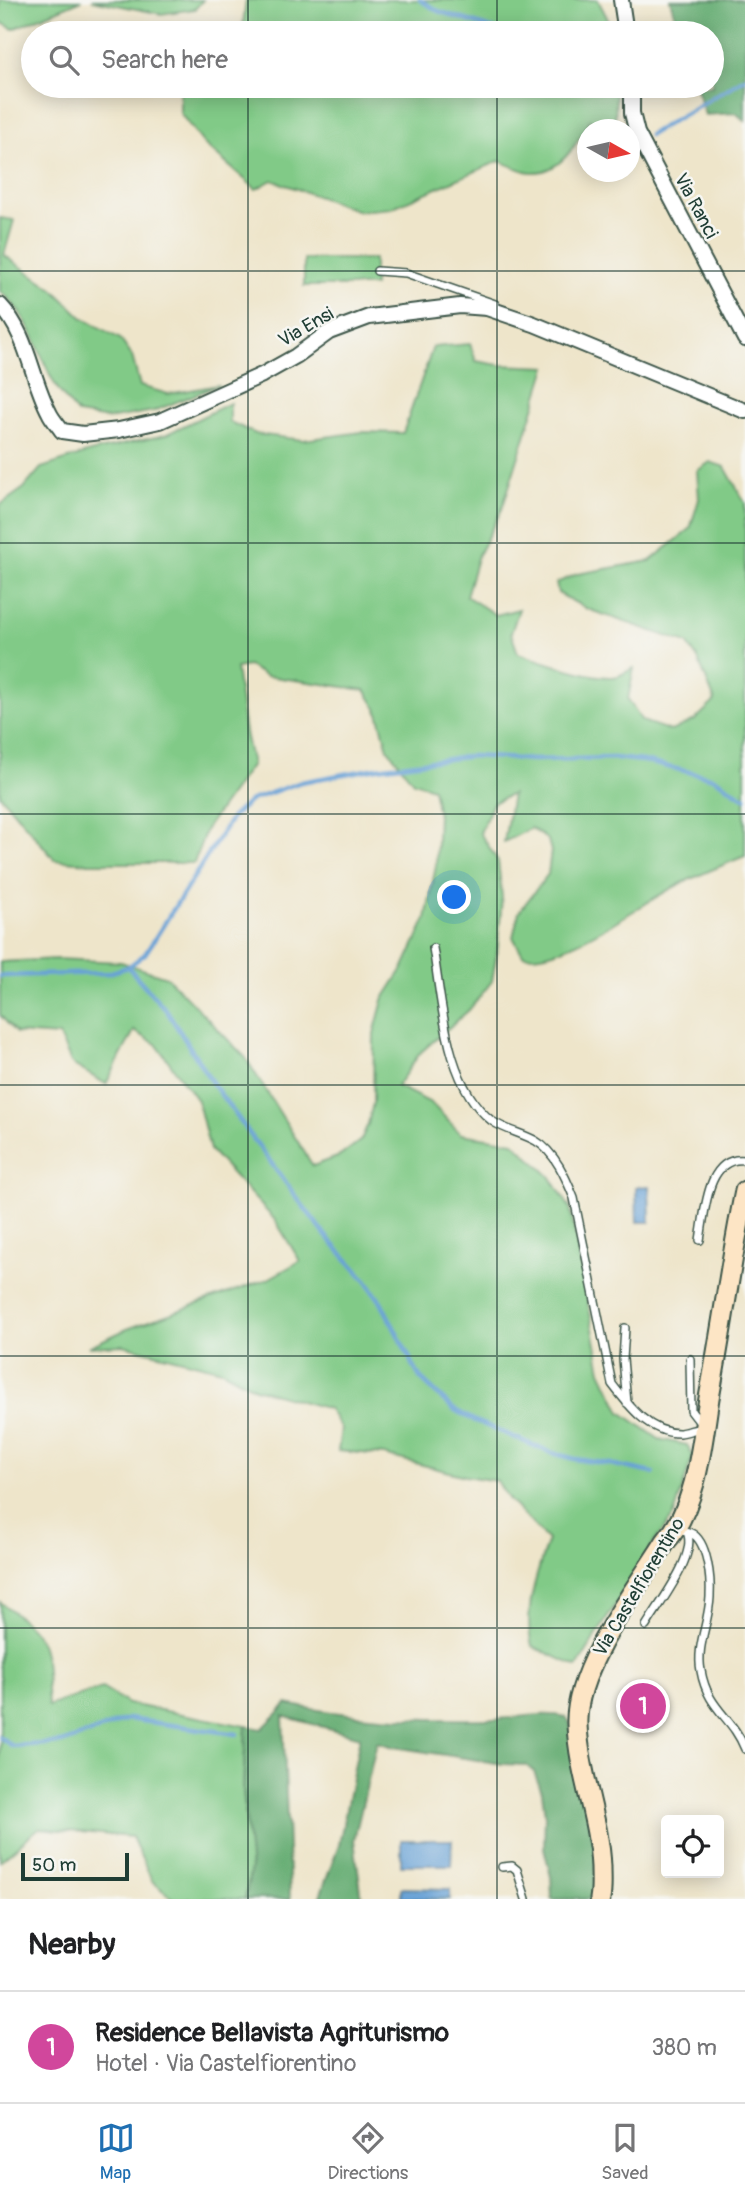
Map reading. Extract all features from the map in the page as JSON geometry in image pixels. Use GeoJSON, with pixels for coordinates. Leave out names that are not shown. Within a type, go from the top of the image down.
{"type":"FeatureCollection","features":[{"type":"Feature","properties":{"kind":"street"},"geometry":{"type":"LineString","coordinates":[[621,0],[624,21]]}},
{"type":"Feature","properties":{"kind":"street","name":"Via Ranci"},"geometry":{"type":"LineString","coordinates":[[632,98],[632,113],[637,133],[745,339]]}},
{"type":"Feature","properties":{"kind":"street","name":"Via Ensi"},"geometry":{"type":"LineString","coordinates":[[0,305],[23,343],[49,413],[62,431],[83,434],[160,421],[262,375],[296,356],[329,332],[369,317],[460,306],[487,308],[552,331],[745,411]]}},
{"type":"Feature","properties":{"kind":"street","name":"Via Castelfiorentino"},"geometry":{"type":"LineString","coordinates":[[600,1899],[600,1853],[577,1728],[579,1698],[594,1659],[612,1628],[666,1541],[681,1532],[704,1427],[745,1191]]}},
{"type":"Feature","properties":{"kind":"lane"},"geometry":{"type":"LineString","coordinates":[[377,271],[406,273],[520,312],[547,325],[552,331]]}},
{"type":"Feature","properties":{"kind":"lane"},"geometry":{"type":"LineString","coordinates":[[433,948],[448,1041],[461,1078],[473,1100],[492,1120],[537,1142],[565,1176],[574,1198],[612,1384],[643,1419],[661,1429],[678,1433],[704,1427]]}},
{"type":"Feature","properties":{"kind":"lane"},"geometry":{"type":"LineString","coordinates":[[700,1240],[710,1185],[720,1169],[737,1159],[745,1160]]}},
{"type":"Feature","properties":{"kind":"lane"},"geometry":{"type":"LineString","coordinates":[[625,1328],[623,1359],[627,1404]]}},
{"type":"Feature","properties":{"kind":"lane"},"geometry":{"type":"LineString","coordinates":[[690,1359],[691,1411],[704,1427]]}},
{"type":"Feature","properties":{"kind":"lane"},"geometry":{"type":"LineString","coordinates":[[646,1626],[683,1566],[691,1540],[681,1532]]}},
{"type":"Feature","properties":{"kind":"lane"},"geometry":{"type":"LineString","coordinates":[[681,1532],[693,1534],[702,1542],[707,1558],[710,1597],[699,1648],[701,1671],[709,1699],[717,1711],[734,1726],[745,1749]]}},
{"type":"Feature","properties":{"kind":"lane"},"geometry":{"type":"LineString","coordinates":[[502,1867],[512,1866],[517,1870],[526,1899]]}},
{"type":"Feature","properties":{"kind":"green space"},"geometry":{"type":"Polygon","coordinates":[[[0,0],[82,0],[32,21],[21,21],[21,26],[13,29],[0,22],[0,0]]]}},
{"type":"Feature","properties":{"kind":"green space"},"geometry":{"type":"Polygon","coordinates":[[[92,0],[203,0],[195,9],[161,14],[92,0]]]}},
{"type":"Feature","properties":{"kind":"green space"},"geometry":{"type":"Polygon","coordinates":[[[246,0],[598,0],[609,21],[243,21],[246,0]]]}},
{"type":"Feature","properties":{"kind":"green space"},"geometry":{"type":"Polygon","coordinates":[[[670,0],[745,0],[745,121],[736,113],[705,115],[700,98],[724,98],[724,21],[676,21],[670,0]]]}},
{"type":"Feature","properties":{"kind":"green space"},"geometry":{"type":"Polygon","coordinates":[[[180,98],[616,98],[615,119],[577,119],[577,142],[567,155],[551,168],[523,171],[499,161],[391,208],[359,211],[272,180],[256,189],[204,144],[180,113],[180,98]]]}},
{"type":"Feature","properties":{"kind":"green space"},"geometry":{"type":"Polygon","coordinates":[[[0,218],[14,220],[4,255],[53,289],[83,318],[120,339],[132,356],[140,386],[168,394],[219,385],[154,411],[108,419],[78,414],[54,384],[25,321],[0,291],[0,218]]]}},
{"type":"Feature","properties":{"kind":"green space"},"geometry":{"type":"Polygon","coordinates":[[[304,259],[374,259],[374,286],[304,286],[304,259]]]}},
{"type":"Feature","properties":{"kind":"green space"},"geometry":{"type":"Polygon","coordinates":[[[470,344],[476,361],[547,367],[502,509],[478,555],[466,596],[496,615],[519,609],[511,633],[518,653],[598,676],[618,676],[634,668],[628,699],[642,721],[671,731],[695,720],[715,701],[698,659],[687,643],[587,609],[558,593],[556,583],[577,574],[650,561],[690,529],[699,499],[697,471],[710,462],[725,467],[745,503],[745,856],[680,884],[580,941],[540,955],[523,955],[513,937],[519,912],[548,874],[551,851],[548,840],[531,828],[504,842],[512,794],[493,803],[480,833],[498,861],[502,897],[492,981],[469,1010],[420,1053],[397,1086],[431,1103],[461,1134],[513,1142],[550,1176],[570,1208],[601,1371],[621,1412],[659,1439],[687,1445],[693,1455],[674,1515],[651,1547],[577,1667],[532,1646],[530,1606],[548,1540],[509,1500],[497,1481],[465,1476],[384,1455],[338,1451],[341,1429],[329,1409],[255,1388],[222,1370],[123,1345],[88,1347],[127,1329],[268,1279],[300,1261],[275,1220],[210,1150],[198,1102],[156,1044],[134,1031],[106,1084],[72,1064],[59,1036],[16,1033],[0,1015],[0,962],[57,959],[121,962],[167,977],[245,1057],[313,1166],[340,1156],[361,1140],[373,1103],[374,1034],[383,1000],[404,967],[426,919],[436,865],[438,815],[433,788],[413,782],[388,749],[377,709],[365,690],[266,676],[248,666],[236,668],[252,764],[206,829],[194,863],[88,863],[55,860],[0,795],[0,505],[24,488],[41,468],[90,452],[165,435],[230,403],[230,422],[256,434],[303,440],[362,432],[403,433],[433,347],[470,344]]]}},
{"type":"Feature","properties":{"kind":"green space"},"geometry":{"type":"Polygon","coordinates":[[[0,1602],[17,1614],[37,1635],[45,1657],[48,1706],[102,1688],[128,1704],[246,1726],[243,1790],[251,1870],[245,1899],[173,1899],[152,1881],[132,1837],[39,1828],[0,1861],[0,1602]]]}},
{"type":"Feature","properties":{"kind":"green space"},"geometry":{"type":"Polygon","coordinates":[[[287,1704],[388,1718],[491,1719],[548,1715],[566,1717],[570,1723],[596,1855],[595,1899],[552,1899],[551,1877],[544,1848],[545,1816],[542,1792],[534,1772],[526,1765],[503,1764],[377,1742],[354,1840],[362,1899],[319,1899],[339,1845],[360,1737],[283,1716],[290,1899],[245,1899],[251,1869],[243,1790],[246,1726],[262,1729],[287,1704]]]}},
{"type":"Feature","properties":{"kind":"water"},"geometry":{"type":"Polygon","coordinates":[[[649,1186],[650,1222],[637,1222],[636,1187],[649,1186]]]}},
{"type":"Feature","properties":{"kind":"water"},"geometry":{"type":"Polygon","coordinates":[[[401,1840],[452,1840],[451,1865],[401,1865],[401,1840]]]}},
{"type":"Feature","properties":{"kind":"water"},"geometry":{"type":"Polygon","coordinates":[[[401,1888],[450,1889],[450,1899],[401,1899],[401,1888]]]}},
{"type":"Feature","properties":{"kind":"waterway"},"geometry":{"type":"LineString","coordinates":[[420,0],[438,11],[469,21]]}},
{"type":"Feature","properties":{"kind":"waterway"},"geometry":{"type":"LineString","coordinates":[[724,90],[745,78]]}},
{"type":"Feature","properties":{"kind":"waterway"},"geometry":{"type":"LineString","coordinates":[[649,135],[711,98]]}},
{"type":"Feature","properties":{"kind":"waterway"},"geometry":{"type":"LineString","coordinates":[[0,976],[108,973],[128,967],[145,954],[232,817],[251,800],[301,782],[377,768],[473,756],[533,760],[614,758],[643,761],[714,778],[745,798]]}},
{"type":"Feature","properties":{"kind":"waterway"},"geometry":{"type":"LineString","coordinates":[[128,967],[167,1011],[213,1084],[294,1194],[326,1236],[365,1279],[381,1302],[420,1378],[453,1409],[549,1452],[653,1473]]}},
{"type":"Feature","properties":{"kind":"waterway"},"geometry":{"type":"LineString","coordinates":[[0,1737],[12,1746],[62,1743],[128,1719],[237,1734]]}},
{"type":"Feature","properties":{"kind":"place","name":"Residence Bellavista Agriturismo"},"geometry":{"type":"Point","coordinates":[643,1706]}}]}
